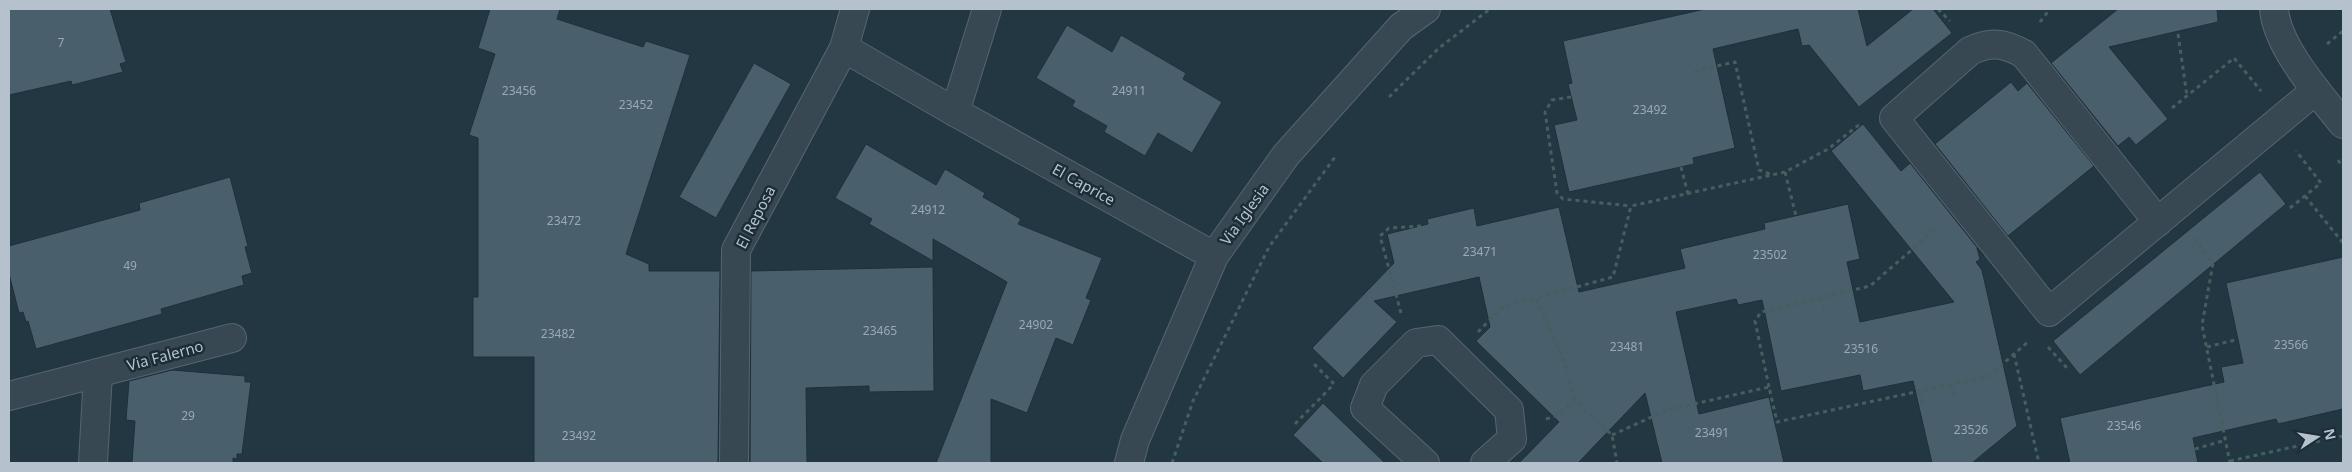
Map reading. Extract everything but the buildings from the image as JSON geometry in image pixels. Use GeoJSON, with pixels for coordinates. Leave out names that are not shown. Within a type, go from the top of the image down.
{"type":"FeatureCollection","features":[{"type":"Feature","properties":{"kind":"street","name":"El Reposa"},"geometry":{"type":"LineString","coordinates":[[734,463],[736,250],[844,48],[855,9]]}},
{"type":"Feature","properties":{"kind":"street"},"geometry":{"type":"LineString","coordinates":[[844,48],[955,112],[987,9]]}},
{"type":"Feature","properties":{"kind":"street","name":"Via Iglesia"},"geometry":{"type":"LineString","coordinates":[[1129,463],[1135,440],[1214,256],[1286,155],[1401,27],[1426,9]]}},
{"type":"Feature","properties":{"kind":"street"},"geometry":{"type":"LineString","coordinates":[[2274,9],[2274,18],[2281,38],[2316,90],[2343,124]]}},
{"type":"Feature","properties":{"kind":"street"},"geometry":{"type":"LineString","coordinates":[[2166,215],[2024,54],[2008,46],[1997,43],[1983,44],[1970,51],[1894,118],[2048,312],[2166,215],[2316,90]]}},
{"type":"Feature","properties":{"kind":"street","name":"El Caprice"},"geometry":{"type":"LineString","coordinates":[[955,112],[1214,256]]}},
{"type":"Feature","properties":{"kind":"street","name":"Via Falerno"},"geometry":{"type":"LineString","coordinates":[[9,396],[232,338]]}},
{"type":"Feature","properties":{"kind":"street"},"geometry":{"type":"LineString","coordinates":[[1425,463],[1365,408],[1374,385],[1416,342],[1438,340],[1510,410],[1511,436],[1485,463]]}},
{"type":"Feature","properties":{"kind":"street"},"geometry":{"type":"LineString","coordinates":[[93,463],[98,373]]}},
{"type":"Feature","properties":{"kind":"path"},"geometry":{"type":"LineString","coordinates":[[1382,104],[1439,48],[1490,9]]}},
{"type":"Feature","properties":{"kind":"path"},"geometry":{"type":"LineString","coordinates":[[2040,27],[2040,21],[2049,9]]}},
{"type":"Feature","properties":{"kind":"path"},"geometry":{"type":"LineString","coordinates":[[2323,48],[2343,31]]}},
{"type":"Feature","properties":{"kind":"path"},"geometry":{"type":"LineString","coordinates":[[2178,34],[2187,96]]}},
{"type":"Feature","properties":{"kind":"path"},"geometry":{"type":"LineString","coordinates":[[2172,108],[2234,58],[2256,87],[2260,91],[2265,90]]}},
{"type":"Feature","properties":{"kind":"path"},"geometry":{"type":"LineString","coordinates":[[1694,71],[1735,62],[1759,170],[1774,175]]}},
{"type":"Feature","properties":{"kind":"path"},"geometry":{"type":"LineString","coordinates":[[1571,97],[1552,100],[1545,112],[1557,193],[1563,199],[1631,206],[1785,172],[1828,149],[1874,112],[1902,110]]}},
{"type":"Feature","properties":{"kind":"path"},"geometry":{"type":"LineString","coordinates":[[2290,208],[2321,182],[2295,149],[2299,145]]}},
{"type":"Feature","properties":{"kind":"path"},"geometry":{"type":"LineString","coordinates":[[1172,463],[1193,401],[1269,247],[1337,155]]}},
{"type":"Feature","properties":{"kind":"path"},"geometry":{"type":"LineString","coordinates":[[2336,158],[2343,167]]}},
{"type":"Feature","properties":{"kind":"path"},"geometry":{"type":"LineString","coordinates":[[1681,167],[1688,194]]}},
{"type":"Feature","properties":{"kind":"path"},"geometry":{"type":"LineString","coordinates":[[1785,172],[1796,216]]}},
{"type":"Feature","properties":{"kind":"path"},"geometry":{"type":"LineString","coordinates":[[2305,196],[2343,243]]}},
{"type":"Feature","properties":{"kind":"path"},"geometry":{"type":"LineString","coordinates":[[1964,205],[1870,286],[1761,312],[1755,321],[1777,422],[1989,376],[2035,335]]}},
{"type":"Feature","properties":{"kind":"path"},"geometry":{"type":"LineString","coordinates":[[1474,336],[1502,307],[1613,277],[1631,206]]}},
{"type":"Feature","properties":{"kind":"path"},"geometry":{"type":"LineString","coordinates":[[2166,215],[2213,263],[2202,326],[2230,462],[2343,436]]}},
{"type":"Feature","properties":{"kind":"path"},"geometry":{"type":"LineString","coordinates":[[1403,319],[1380,236],[1389,228],[1421,226]]}},
{"type":"Feature","properties":{"kind":"path"},"geometry":{"type":"LineString","coordinates":[[1536,298],[1565,363],[1574,400],[1612,435],[1617,463]]}},
{"type":"Feature","properties":{"kind":"path"},"geometry":{"type":"LineString","coordinates":[[1820,298],[1825,311]]}},
{"type":"Feature","properties":{"kind":"path"},"geometry":{"type":"LineString","coordinates":[[2207,346],[2236,340]]}},
{"type":"Feature","properties":{"kind":"path"},"geometry":{"type":"LineString","coordinates":[[2014,354],[2039,463]]}},
{"type":"Feature","properties":{"kind":"path"},"geometry":{"type":"LineString","coordinates":[[1295,424],[1334,384],[1313,363]]}},
{"type":"Feature","properties":{"kind":"path"},"geometry":{"type":"LineString","coordinates":[[1951,384],[1956,398]]}},
{"type":"Feature","properties":{"kind":"path"},"geometry":{"type":"LineString","coordinates":[[1612,435],[1667,410],[1769,387]]}},
{"type":"Feature","properties":{"kind":"path"},"geometry":{"type":"LineString","coordinates":[[1919,392],[1924,405]]}},
{"type":"Feature","properties":{"kind":"path"},"geometry":{"type":"LineString","coordinates":[[1511,436],[1556,416],[1574,400]]}},
{"type":"Feature","properties":{"kind":"path"},"geometry":{"type":"LineString","coordinates":[[2195,449],[2226,440]]}}]}
